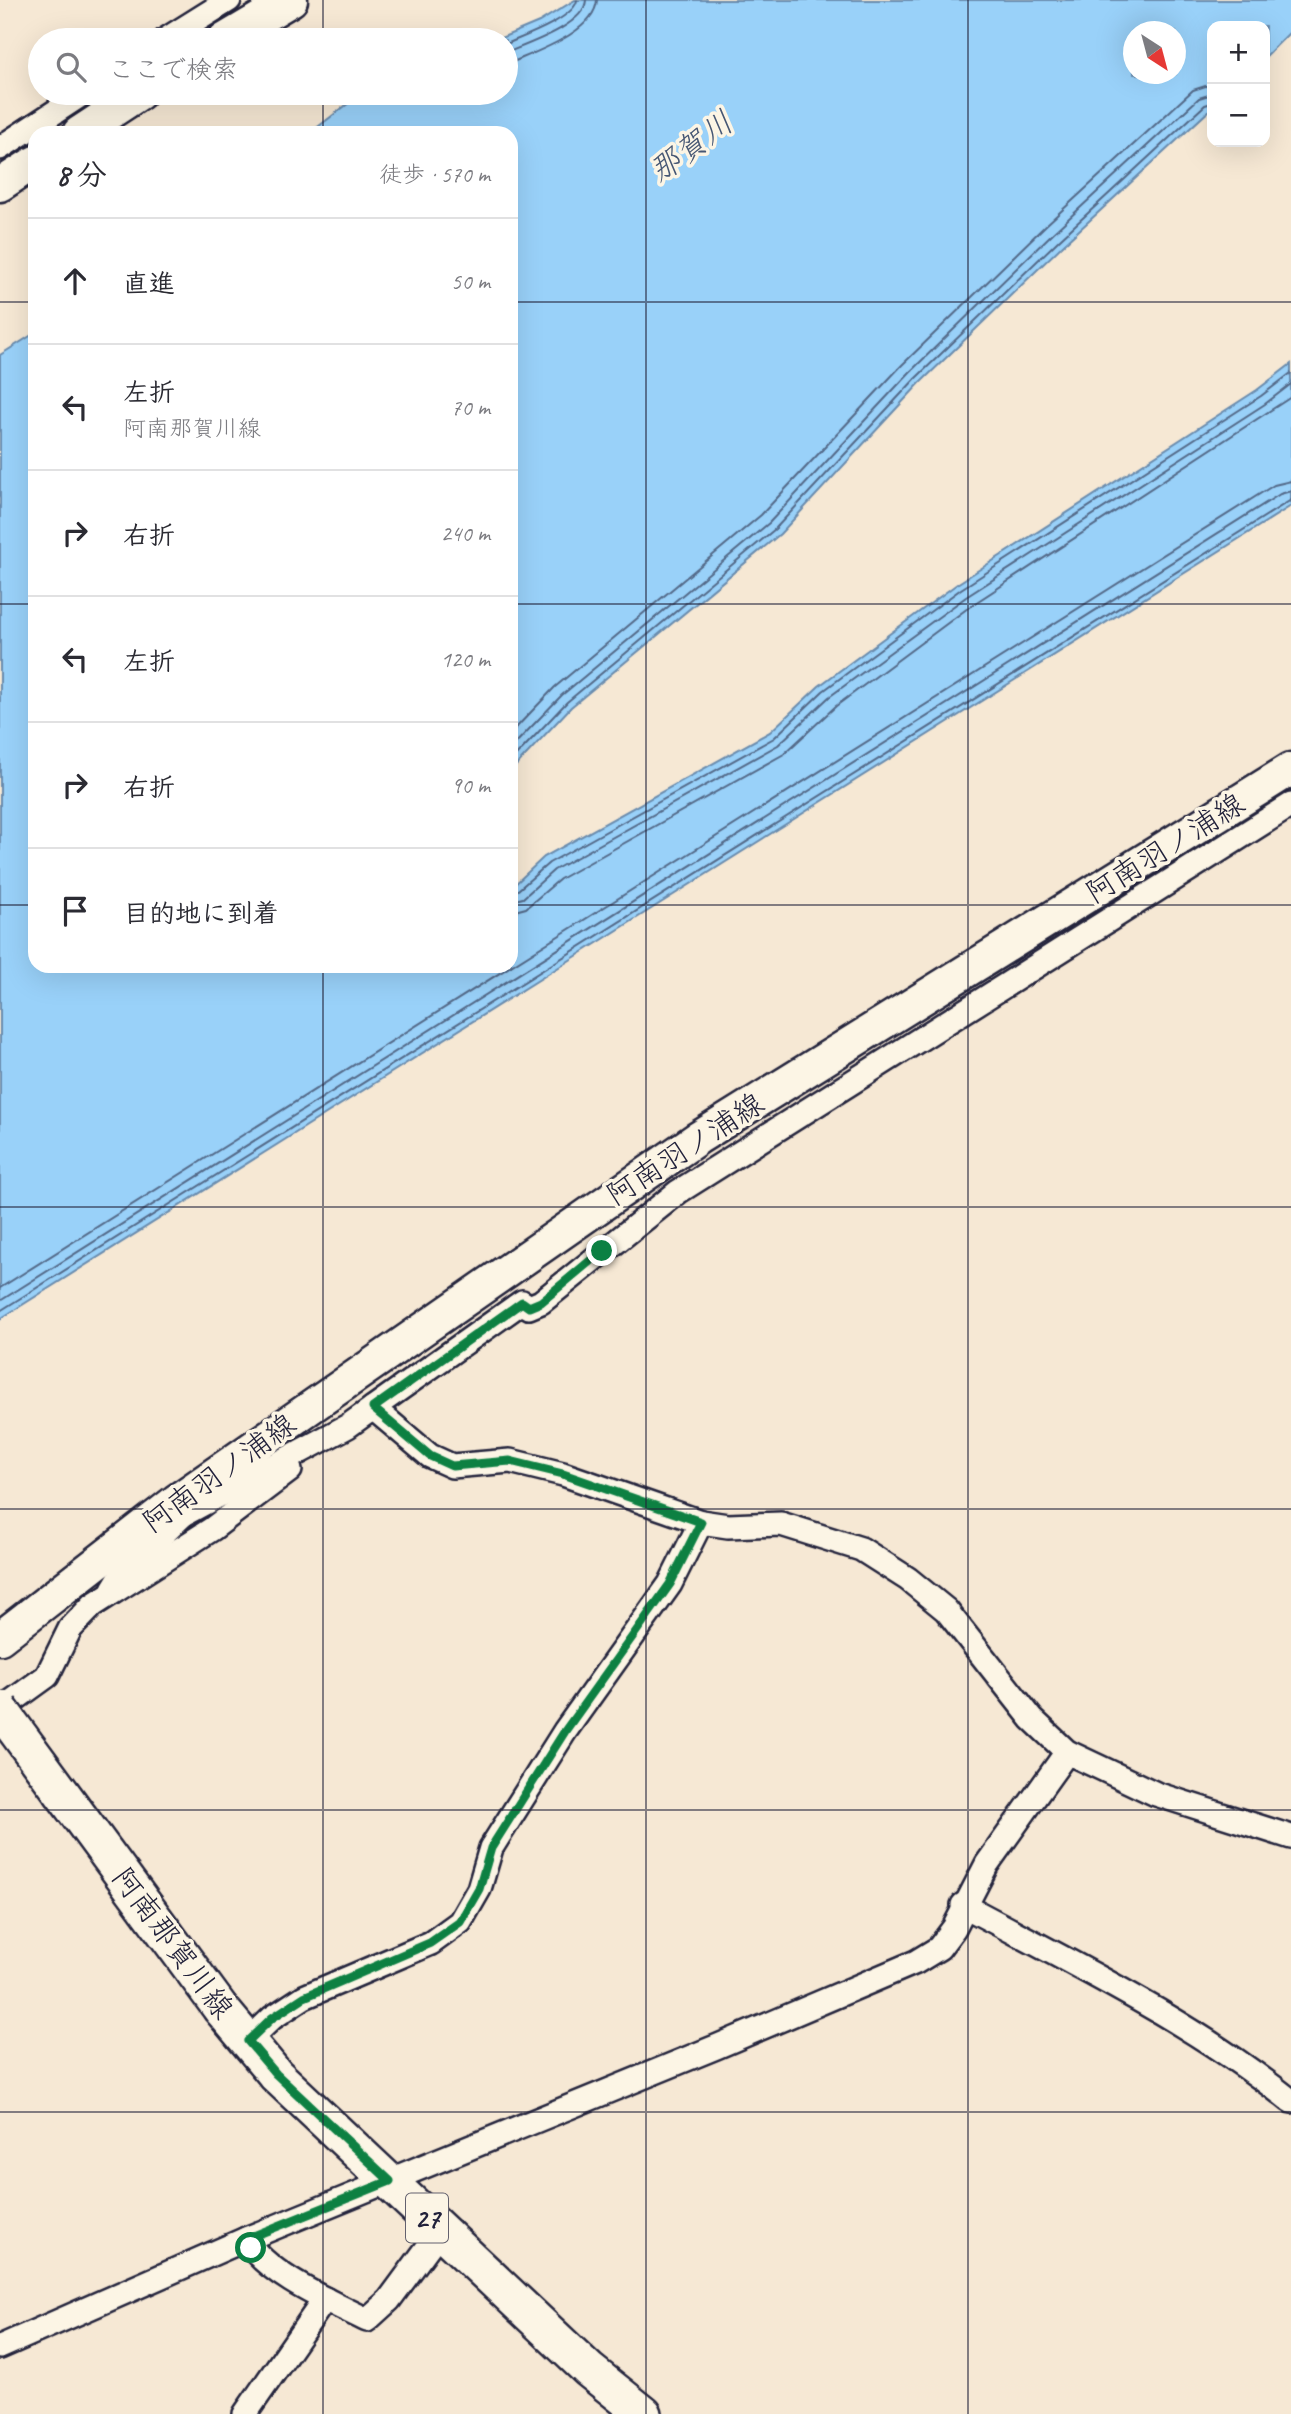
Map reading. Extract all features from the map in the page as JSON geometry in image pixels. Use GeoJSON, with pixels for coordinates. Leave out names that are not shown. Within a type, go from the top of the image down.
{"type":"FeatureCollection","features":[{"type":"Feature","properties":{"kind":"main road"},"geometry":{"type":"LineString","coordinates":[[244,28],[291,0]]}},
{"type":"Feature","properties":{"kind":"main road"},"geometry":{"type":"LineString","coordinates":[[90,126],[122,105]]}},
{"type":"Feature","properties":{"kind":"main road"},"geometry":{"type":"LineString","coordinates":[[0,185],[28,167]]}},
{"type":"Feature","properties":{"kind":"main road","name":"阿南羽ノ浦線"},"geometry":{"type":"LineString","coordinates":[[0,1638],[698,1138],[1291,769]]}},
{"type":"Feature","properties":{"kind":"main road","name":"阿南那賀川線"},"geometry":{"type":"LineString","coordinates":[[0,1710],[221,2010],[276,2074],[589,2370],[644,2414]]}},
{"type":"Feature","properties":{"kind":"street"},"geometry":{"type":"LineString","coordinates":[[184,28],[229,0]]}},
{"type":"Feature","properties":{"kind":"street"},"geometry":{"type":"LineString","coordinates":[[34,126],[66,105]]}},
{"type":"Feature","properties":{"kind":"street"},"geometry":{"type":"LineString","coordinates":[[0,148],[28,130]]}},
{"type":"Feature","properties":{"kind":"street"},"geometry":{"type":"LineString","coordinates":[[0,1710],[47,1676],[70,1629],[93,1605],[212,1529],[348,1426],[522,1302],[529,1307],[541,1302],[678,1192],[1291,806]]}},
{"type":"Feature","properties":{"kind":"street"},"geometry":{"type":"LineString","coordinates":[[373,1408],[430,1456],[452,1466],[510,1461],[563,1474],[701,1522],[728,1526],[781,1524],[861,1549],[908,1579],[946,1610],[1032,1719],[1067,1752],[1156,1794],[1291,1836]]}},
{"type":"Feature","properties":{"kind":"street"},"geometry":{"type":"LineString","coordinates":[[109,1596],[124,1571],[180,1508],[348,1426]]}},
{"type":"Feature","properties":{"kind":"street"},"geometry":{"type":"LineString","coordinates":[[248,2041],[272,2018],[304,1997],[430,1943],[460,1922],[479,1889],[491,1848],[565,1731],[670,1584],[701,1522]]}},
{"type":"Feature","properties":{"kind":"street"},"geometry":{"type":"LineString","coordinates":[[0,2347],[246,2239],[916,1962],[939,1948],[954,1928],[963,1905],[1025,1808],[1067,1752]]}},
{"type":"Feature","properties":{"kind":"street"},"geometry":{"type":"LineString","coordinates":[[963,1905],[1168,2015],[1262,2077],[1291,2101]]}},
{"type":"Feature","properties":{"kind":"street"},"geometry":{"type":"LineString","coordinates":[[246,2239],[261,2259],[325,2299],[366,2320],[389,2300],[440,2231]]}},
{"type":"Feature","properties":{"kind":"street"},"geometry":{"type":"LineString","coordinates":[[245,2414],[325,2299]]}},
{"type":"Feature","properties":{"kind":"water","name":"那賀川"},"geometry":{"type":"Polygon","coordinates":[[[575,0],[1291,0],[1291,31],[1270,52],[1270,21],[1207,21],[1207,113],[1064,244],[920,383],[780,534],[571,707],[518,764],[518,126],[319,126],[346,105],[518,105],[518,31],[539,22],[575,0]]]}},
{"type":"Feature","properties":{"kind":"water"},"geometry":{"type":"Polygon","coordinates":[[[28,337],[28,973],[518,973],[518,881],[544,857],[770,732],[819,686],[957,584],[1257,390],[1291,364],[1291,506],[0,1319],[0,355],[28,337]]]}},
{"type":"Feature","properties":{"kind":"route"},"geometry":{"type":"LineString","coordinates":[[251,2248],[246,2239],[390,2181],[276,2074],[248,2041],[272,2018],[304,1997],[382,1966],[430,1943],[460,1922],[479,1889],[491,1848],[565,1731],[670,1584],[701,1522],[563,1474],[510,1461],[452,1466],[430,1456],[373,1408],[522,1302],[529,1307],[541,1302],[602,1251]]}}]}
